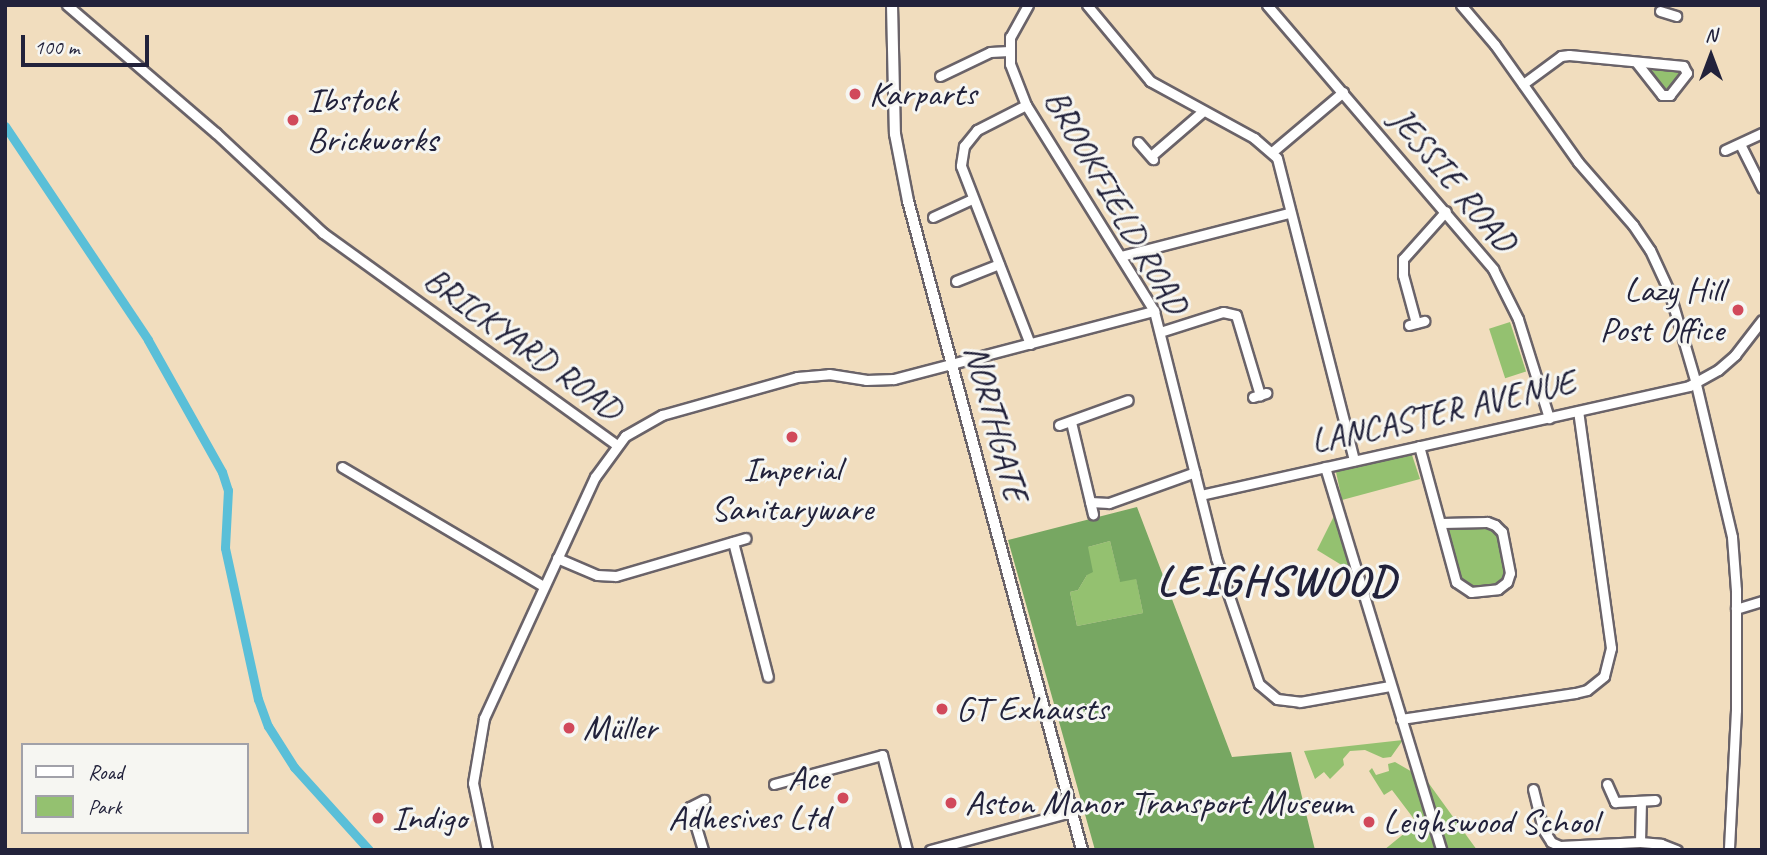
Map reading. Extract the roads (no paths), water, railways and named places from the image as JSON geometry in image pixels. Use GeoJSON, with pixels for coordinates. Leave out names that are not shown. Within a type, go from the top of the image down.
{"type":"FeatureCollection","features":[{"type":"Feature","properties":{"kind":"main road","name":"NORTHGATE"},"geometry":{"type":"LineString","coordinates":[[892,5],[893,94],[899,156],[908,201],[1082,850]]}},
{"type":"Feature","properties":{"kind":"street","name":"BRICKYARD ROAD"},"geometry":{"type":"LineString","coordinates":[[67,5],[216,133],[323,233],[616,444],[595,477],[495,688],[480,737],[473,783],[487,850]]}},
{"type":"Feature","properties":{"kind":"street"},"geometry":{"type":"LineString","coordinates":[[940,76],[990,52],[1009,51],[1013,27],[1028,5]]}},
{"type":"Feature","properties":{"kind":"street"},"geometry":{"type":"LineString","coordinates":[[1087,5],[1150,81],[1202,112],[1254,138],[1277,158],[1354,460]]}},
{"type":"Feature","properties":{"kind":"street","name":"JESSIE ROAD"},"geometry":{"type":"LineString","coordinates":[[1267,5],[1493,269],[1507,292],[1549,418]]}},
{"type":"Feature","properties":{"kind":"street"},"geometry":{"type":"LineString","coordinates":[[1461,5],[1523,84],[1578,162],[1633,225],[1650,250],[1669,291],[1695,380],[1732,537],[1736,609],[1736,710],[1729,850]]}},
{"type":"Feature","properties":{"kind":"street","name":"BROOKFIELD ROAD"},"geometry":{"type":"LineString","coordinates":[[1009,51],[1026,105],[1154,312],[1224,582],[1262,690],[1278,699],[1300,702],[1390,686]]}},
{"type":"Feature","properties":{"kind":"street"},"geometry":{"type":"LineString","coordinates":[[1523,84],[1564,55],[1683,66],[1687,73],[1670,94],[1662,95],[1636,62]]}},
{"type":"Feature","properties":{"kind":"street"},"geometry":{"type":"LineString","coordinates":[[1272,152],[1343,92]]}},
{"type":"Feature","properties":{"kind":"street"},"geometry":{"type":"LineString","coordinates":[[1026,105],[977,130],[964,146],[961,166],[1030,344]]}},
{"type":"Feature","properties":{"kind":"street"},"geometry":{"type":"LineString","coordinates":[[1138,142],[1152,158],[1202,112]]}},
{"type":"Feature","properties":{"kind":"street"},"geometry":{"type":"LineString","coordinates":[[1726,150],[1762,133]]}},
{"type":"Feature","properties":{"kind":"street"},"geometry":{"type":"LineString","coordinates":[[1740,144],[1762,188]]}},
{"type":"Feature","properties":{"kind":"street"},"geometry":{"type":"LineString","coordinates":[[933,217],[972,199]]}},
{"type":"Feature","properties":{"kind":"street"},"geometry":{"type":"LineString","coordinates":[[1417,323],[1403,275],[1403,259],[1446,211]]}},
{"type":"Feature","properties":{"kind":"street"},"geometry":{"type":"LineString","coordinates":[[1121,256],[1289,213]]}},
{"type":"Feature","properties":{"kind":"street"},"geometry":{"type":"LineString","coordinates":[[956,281],[999,264]]}},
{"type":"Feature","properties":{"kind":"street"},"geometry":{"type":"LineString","coordinates":[[616,444],[636,428],[662,415],[797,377],[829,374],[889,380],[1154,312]]}},
{"type":"Feature","properties":{"kind":"street"},"geometry":{"type":"LineString","coordinates":[[1160,332],[1223,312],[1236,315],[1259,395]]}},
{"type":"Feature","properties":{"kind":"street","name":"LANCASTER AVENUE"},"geometry":{"type":"LineString","coordinates":[[1201,495],[1689,386],[1695,380],[1718,370],[1735,355],[1762,320]]}},
{"type":"Feature","properties":{"kind":"street"},"geometry":{"type":"LineString","coordinates":[[1059,425],[1119,408],[1128,400]]}},
{"type":"Feature","properties":{"kind":"street"},"geometry":{"type":"LineString","coordinates":[[1401,719],[1575,693],[1587,690],[1604,676],[1611,648],[1578,411]]}},
{"type":"Feature","properties":{"kind":"street"},"geometry":{"type":"LineString","coordinates":[[1071,422],[1093,514]]}},
{"type":"Feature","properties":{"kind":"street"},"geometry":{"type":"LineString","coordinates":[[1419,446],[1456,582],[1471,592],[1498,589],[1507,582],[1510,573],[1502,532],[1495,525],[1442,523]]}},
{"type":"Feature","properties":{"kind":"street"},"geometry":{"type":"LineString","coordinates":[[342,467],[543,586]]}},
{"type":"Feature","properties":{"kind":"street"},"geometry":{"type":"LineString","coordinates":[[1325,467],[1441,850]]}},
{"type":"Feature","properties":{"kind":"street"},"geometry":{"type":"LineString","coordinates":[[1090,502],[1109,503],[1195,472]]}},
{"type":"Feature","properties":{"kind":"street"},"geometry":{"type":"LineString","coordinates":[[557,558],[597,575],[615,576],[746,538]]}},
{"type":"Feature","properties":{"kind":"street"},"geometry":{"type":"LineString","coordinates":[[733,542],[768,677]]}},
{"type":"Feature","properties":{"kind":"street"},"geometry":{"type":"LineString","coordinates":[[1736,609],[1762,601]]}},
{"type":"Feature","properties":{"kind":"street"},"geometry":{"type":"LineString","coordinates":[[775,784],[882,755],[907,850]]}},
{"type":"Feature","properties":{"kind":"street"},"geometry":{"type":"LineString","coordinates":[[1607,784],[1615,802],[1655,800]]}},
{"type":"Feature","properties":{"kind":"street"},"geometry":{"type":"LineString","coordinates":[[1533,789],[1543,829],[1551,842],[1560,846],[1640,842],[1661,844],[1677,850]]}},
{"type":"Feature","properties":{"kind":"street"},"geometry":{"type":"LineString","coordinates":[[703,850],[690,807],[704,800]]}},
{"type":"Feature","properties":{"kind":"street"},"geometry":{"type":"LineString","coordinates":[[1640,842],[1641,802]]}},
{"type":"Feature","properties":{"kind":"street"},"geometry":{"type":"LineString","coordinates":[[930,850],[1071,812]]}},
{"type":"Feature","properties":{"kind":"waterway"},"geometry":{"type":"LineString","coordinates":[[5,126],[148,340],[222,472],[228,490],[225,548],[258,699],[268,726],[294,767],[369,850]]}},
{"type":"Feature","properties":{"kind":"place","name":"Karparts"},"geometry":{"type":"Point","coordinates":[855,94]}},
{"type":"Feature","properties":{"kind":"place","name":"Ibstock Brickworks"},"geometry":{"type":"Point","coordinates":[293,120]}},
{"type":"Feature","properties":{"kind":"place","name":"Lazy Hill Post Office"},"geometry":{"type":"Point","coordinates":[1738,310]}},
{"type":"Feature","properties":{"kind":"place","name":"Imperial Sanitaryware"},"geometry":{"type":"Point","coordinates":[792,437]}},
{"type":"Feature","properties":{"kind":"place","name":"GT Exhausts"},"geometry":{"type":"Point","coordinates":[942,709]}},
{"type":"Feature","properties":{"kind":"place","name":"Müller"},"geometry":{"type":"Point","coordinates":[569,728]}},
{"type":"Feature","properties":{"kind":"place","name":"Ace Adhesives Ltd"},"geometry":{"type":"Point","coordinates":[843,798]}},
{"type":"Feature","properties":{"kind":"place","name":"Aston Manor Transport Museum"},"geometry":{"type":"Point","coordinates":[951,803]}},
{"type":"Feature","properties":{"kind":"place","name":"Indigo"},"geometry":{"type":"Point","coordinates":[378,818]}},
{"type":"Feature","properties":{"kind":"place","name":"Leighswood School"},"geometry":{"type":"Point","coordinates":[1369,822]}},
{"type":"Feature","properties":{"kind":"district","name":"LEIGHSWOOD"},"geometry":{"type":"Point","coordinates":[1277,581]}}]}
